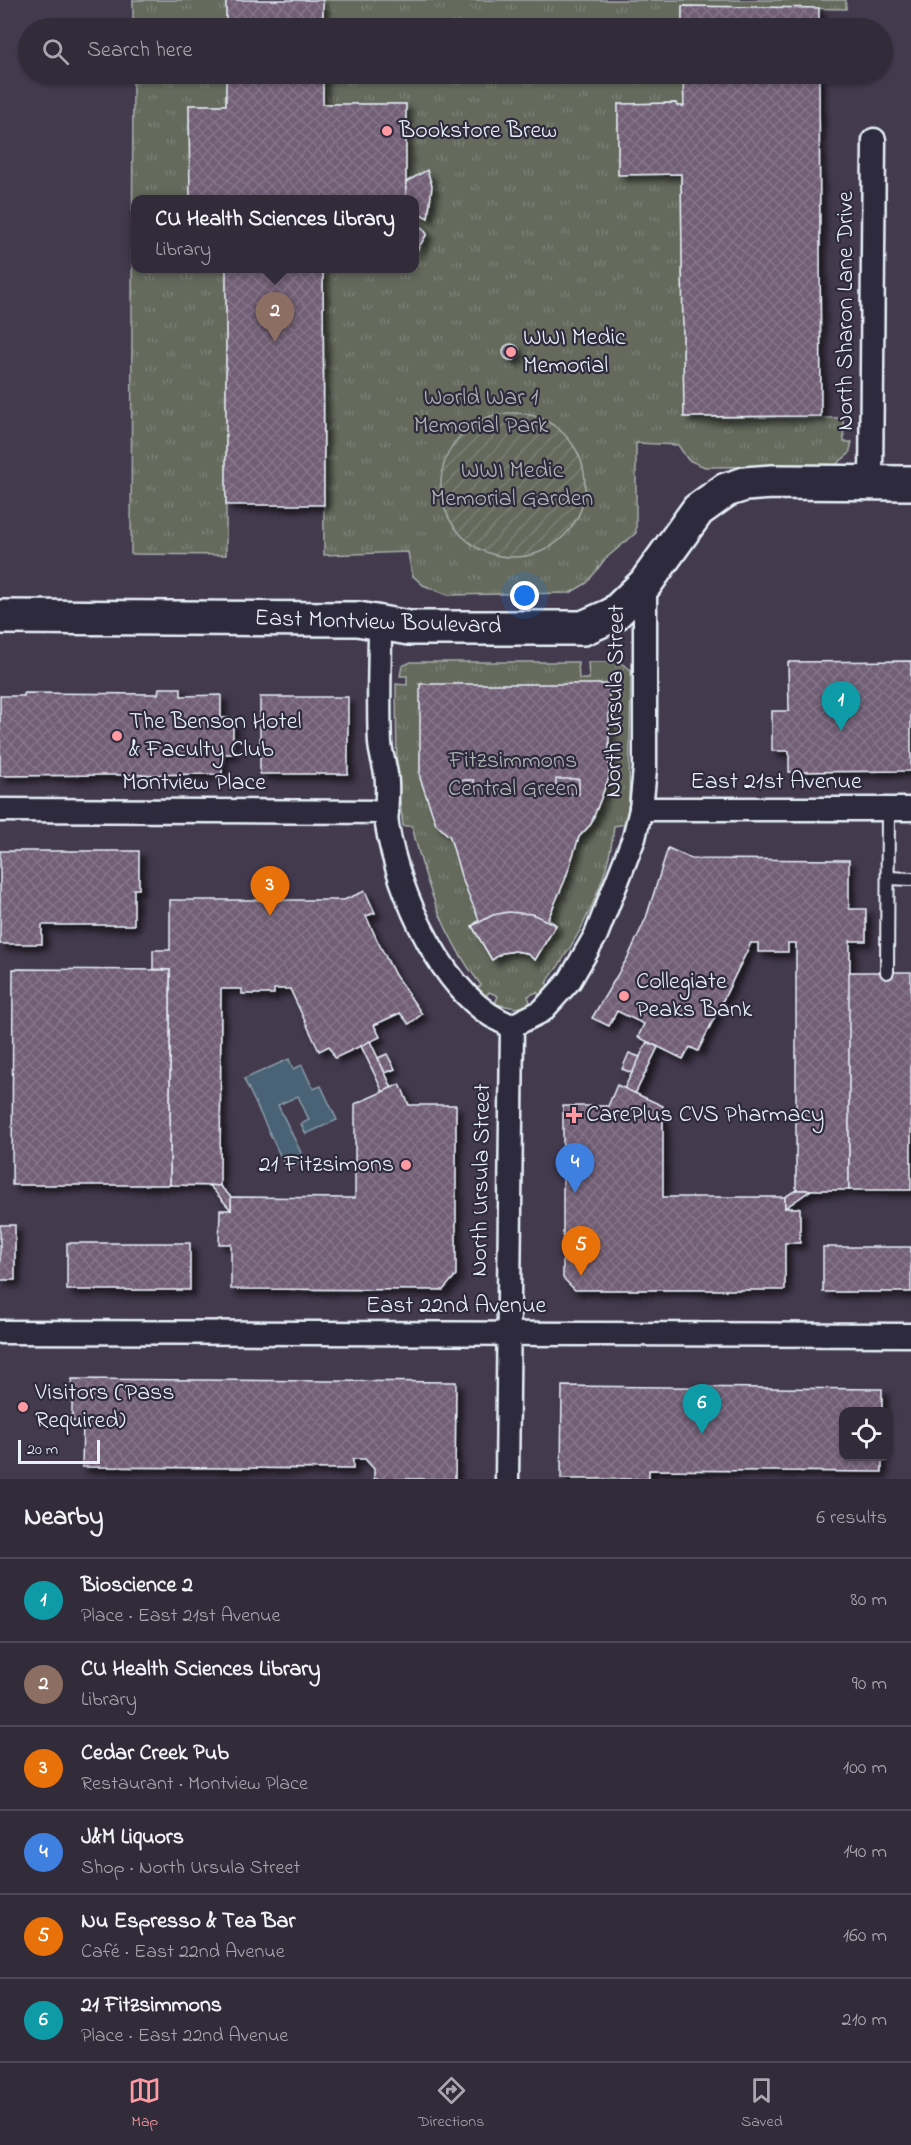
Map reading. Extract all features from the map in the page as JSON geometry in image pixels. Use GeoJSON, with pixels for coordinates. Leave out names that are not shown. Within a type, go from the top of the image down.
{"type":"FeatureCollection","features":[{"type":"Feature","properties":{"kind":"street","name":"North Sharon Lane Drive"},"geometry":{"type":"LineString","coordinates":[[871,483],[874,140]]}},
{"type":"Feature","properties":{"kind":"street","name":"East Montview Boulevard"},"geometry":{"type":"LineString","coordinates":[[0,617],[346,619],[409,628],[584,628],[613,615],[645,584],[698,510],[726,490],[745,484],[772,482],[911,483]]}},
{"type":"Feature","properties":{"kind":"street","name":"North Ursula Street"},"geometry":{"type":"LineString","coordinates":[[507,1479],[512,1026],[542,1011],[570,980],[596,935],[612,897],[641,809],[645,769],[645,584]]}},
{"type":"Feature","properties":{"kind":"street"},"geometry":{"type":"LineString","coordinates":[[380,624],[380,746],[387,783],[387,812],[393,848],[429,945],[450,976],[483,1012],[512,1026]]}},
{"type":"Feature","properties":{"kind":"street","name":"East 21st Avenue"},"geometry":{"type":"LineString","coordinates":[[641,809],[911,809]]}},
{"type":"Feature","properties":{"kind":"street","name":"Montview Place"},"geometry":{"type":"LineString","coordinates":[[0,810],[387,812]]}},
{"type":"Feature","properties":{"kind":"street","name":"East 22nd Avenue"},"geometry":{"type":"LineString","coordinates":[[0,1332],[911,1335]]}},
{"type":"Feature","properties":{"kind":"lane"},"geometry":{"type":"LineString","coordinates":[[887,972],[888,809]]}},
{"type":"Feature","properties":{"kind":"lane"},"geometry":{"type":"LineString","coordinates":[[888,878],[911,879]]}},
{"type":"Feature","properties":{"kind":"green space"},"geometry":{"type":"Polygon","coordinates":[[[133,0],[226,0],[226,18],[133,18],[133,0]]]}},
{"type":"Feature","properties":{"kind":"green space"},"geometry":{"type":"Polygon","coordinates":[[[323,0],[846,0],[846,9],[682,6],[682,18],[323,18],[323,0]]]}},
{"type":"Feature","properties":{"kind":"green space"},"geometry":{"type":"Polygon","coordinates":[[[133,84],[226,84],[226,105],[189,105],[190,195],[132,195],[133,84]]]}},
{"type":"Feature","properties":{"kind":"green space","name":"World War 1 Memorial Park"},"geometry":{"type":"Polygon","coordinates":[[[323,84],[683,84],[684,106],[677,106],[676,103],[618,104],[618,174],[681,174],[684,417],[843,418],[844,442],[852,442],[849,454],[834,466],[705,467],[688,460],[678,445],[636,443],[636,533],[605,559],[587,583],[570,593],[448,595],[423,585],[412,575],[408,552],[324,555],[323,273],[419,273],[419,247],[427,234],[419,223],[419,195],[406,195],[406,104],[323,104],[323,84]]]}},
{"type":"Feature","properties":{"kind":"green space"},"geometry":{"type":"Polygon","coordinates":[[[132,273],[226,273],[226,555],[131,554],[132,273]]]}},
{"type":"Feature","properties":{"kind":"green space","name":"WWI Medic Memorial Garden"},"geometry":{"type":"Polygon","coordinates":[[[513,413],[527,414],[541,419],[564,434],[579,457],[584,471],[584,499],[579,513],[564,536],[541,551],[527,556],[513,557],[499,556],[485,551],[462,536],[447,513],[442,499],[441,485],[442,471],[447,457],[462,434],[485,419],[499,414],[513,413]]]}},
{"type":"Feature","properties":{"kind":"green space","name":"Fitzsimmons Central Green"},"geometry":{"type":"Polygon","coordinates":[[[411,662],[578,662],[579,679],[589,679],[588,662],[619,662],[631,670],[629,801],[626,824],[614,826],[606,868],[599,889],[581,929],[546,983],[551,988],[541,999],[537,992],[528,996],[531,1005],[516,1008],[495,1004],[498,996],[489,992],[484,999],[476,990],[481,985],[446,929],[423,869],[412,826],[403,826],[397,779],[396,684],[407,685],[407,676],[400,676],[402,666],[411,662]]]}},
{"type":"Feature","properties":{"kind":"water"},"geometry":{"type":"Polygon","coordinates":[[[289,1059],[293,1069],[302,1065],[313,1089],[321,1086],[337,1120],[306,1134],[301,1124],[309,1120],[298,1096],[278,1105],[305,1161],[287,1170],[244,1079],[289,1059]]]}},
{"type":"Feature","properties":{"kind":"building"},"geometry":{"type":"Polygon","coordinates":[[[226,0],[323,0],[323,18],[226,18],[226,0]]]}},
{"type":"Feature","properties":{"kind":"building"},"geometry":{"type":"Polygon","coordinates":[[[682,6],[819,8],[819,18],[682,18],[682,6]]]}},
{"type":"Feature","properties":{"kind":"building"},"geometry":{"type":"Polygon","coordinates":[[[226,84],[323,84],[323,104],[406,104],[406,195],[190,195],[189,105],[226,105],[226,84]]]}},
{"type":"Feature","properties":{"kind":"building"},"geometry":{"type":"Polygon","coordinates":[[[683,84],[819,84],[821,416],[684,417],[681,174],[618,175],[618,104],[676,103],[677,106],[684,106],[683,84]]]}},
{"type":"Feature","properties":{"kind":"building"},"geometry":{"type":"Polygon","coordinates":[[[427,170],[432,186],[428,218],[419,213],[419,195],[406,195],[406,182],[427,170]]]}},
{"type":"Feature","properties":{"kind":"building"},"geometry":{"type":"Polygon","coordinates":[[[419,223],[427,234],[419,247],[419,223]]]}},
{"type":"Feature","properties":{"kind":"building"},"geometry":{"type":"Polygon","coordinates":[[[226,273],[323,273],[324,505],[226,505],[226,273]]]}},
{"type":"Feature","properties":{"kind":"building"},"geometry":{"type":"Polygon","coordinates":[[[508,344],[514,344],[519,352],[517,358],[508,360],[503,355],[503,349],[508,344]]]}},
{"type":"Feature","properties":{"kind":"building"},"geometry":{"type":"Polygon","coordinates":[[[911,661],[911,771],[789,772],[789,751],[772,751],[772,711],[789,711],[788,662],[911,661]]]}},
{"type":"Feature","properties":{"kind":"building","name":"Fitzsimmons Central Green"},"geometry":{"type":"Polygon","coordinates":[[[420,684],[609,684],[609,777],[591,824],[579,837],[565,880],[548,919],[556,925],[535,960],[526,953],[515,951],[502,953],[492,960],[472,926],[479,920],[461,876],[450,837],[436,824],[420,778],[420,684]]]}},
{"type":"Feature","properties":{"kind":"building","name":"The Benson Hotel & Faculty Club"},"geometry":{"type":"Polygon","coordinates":[[[159,688],[181,688],[181,696],[221,695],[221,718],[233,718],[233,754],[222,754],[222,774],[0,776],[0,696],[24,696],[24,693],[158,694],[159,688]]]}},
{"type":"Feature","properties":{"kind":"building"},"geometry":{"type":"Polygon","coordinates":[[[260,697],[348,697],[348,774],[260,774],[260,697]]]}},
{"type":"Feature","properties":{"kind":"building"},"geometry":{"type":"Polygon","coordinates":[[[556,779],[579,779],[579,794],[556,792],[556,779]]]}},
{"type":"Feature","properties":{"kind":"building"},"geometry":{"type":"Polygon","coordinates":[[[451,780],[474,780],[474,792],[451,793],[451,780]]]}},
{"type":"Feature","properties":{"kind":"building"},"geometry":{"type":"Polygon","coordinates":[[[668,848],[692,859],[849,860],[849,909],[866,909],[866,941],[850,941],[849,1190],[796,1190],[796,943],[788,943],[788,952],[758,952],[758,943],[751,943],[698,1051],[690,1047],[683,1059],[638,1037],[644,1024],[617,1011],[609,1026],[592,1018],[628,957],[646,918],[668,848]]]}},
{"type":"Feature","properties":{"kind":"building"},"geometry":{"type":"Polygon","coordinates":[[[0,851],[139,851],[139,889],[134,889],[134,925],[42,925],[42,944],[0,944],[0,851]]]}},
{"type":"Feature","properties":{"kind":"building"},"geometry":{"type":"Polygon","coordinates":[[[365,891],[375,913],[366,916],[378,942],[395,975],[422,1014],[409,1024],[400,1013],[374,1025],[380,1037],[335,1058],[329,1046],[319,1051],[290,989],[274,989],[274,994],[242,994],[242,989],[221,989],[220,1186],[170,1185],[170,970],[153,969],[153,950],[170,950],[170,900],[344,900],[365,891]]]}},
{"type":"Feature","properties":{"kind":"building"},"geometry":{"type":"Polygon","coordinates":[[[508,912],[532,914],[556,925],[535,960],[526,953],[515,951],[502,953],[492,960],[472,926],[493,915],[508,912]]]}},
{"type":"Feature","properties":{"kind":"building"},"geometry":{"type":"Polygon","coordinates":[[[13,969],[170,970],[170,1185],[12,1185],[13,969]]]}},
{"type":"Feature","properties":{"kind":"building"},"geometry":{"type":"Polygon","coordinates":[[[849,972],[911,972],[911,1190],[849,1190],[849,972]]]}},
{"type":"Feature","properties":{"kind":"building"},"geometry":{"type":"Polygon","coordinates":[[[370,1041],[392,1088],[383,1092],[361,1046],[370,1041]]]}},
{"type":"Feature","properties":{"kind":"building"},"geometry":{"type":"Polygon","coordinates":[[[647,1042],[658,1047],[635,1094],[624,1089],[647,1042]]]}},
{"type":"Feature","properties":{"kind":"building"},"geometry":{"type":"Polygon","coordinates":[[[629,1053],[640,1057],[632,1073],[622,1069],[629,1053]]]}},
{"type":"Feature","properties":{"kind":"building"},"geometry":{"type":"Polygon","coordinates":[[[387,1054],[395,1069],[385,1073],[378,1058],[387,1054]]]}},
{"type":"Feature","properties":{"kind":"building","name":"21 Fitzsimons"},"geometry":{"type":"Polygon","coordinates":[[[400,1084],[409,1105],[456,1105],[456,1275],[443,1290],[231,1289],[231,1244],[219,1244],[220,1210],[231,1210],[231,1197],[355,1198],[355,1104],[400,1084]]]}},
{"type":"Feature","properties":{"kind":"building"},"geometry":{"type":"Polygon","coordinates":[[[617,1085],[663,1106],[663,1197],[785,1197],[785,1208],[800,1208],[800,1243],[785,1243],[785,1290],[575,1290],[563,1278],[563,1106],[608,1106],[617,1085]]]}},
{"type":"Feature","properties":{"kind":"building"},"geometry":{"type":"Polygon","coordinates":[[[209,1185],[220,1186],[231,1197],[231,1210],[209,1185]]]}},
{"type":"Feature","properties":{"kind":"building"},"geometry":{"type":"Polygon","coordinates":[[[796,1190],[811,1190],[785,1208],[785,1197],[796,1190]]]}},
{"type":"Feature","properties":{"kind":"building"},"geometry":{"type":"Polygon","coordinates":[[[0,1225],[15,1225],[15,1280],[0,1280],[0,1225]]]}},
{"type":"Feature","properties":{"kind":"building"},"geometry":{"type":"Polygon","coordinates":[[[67,1243],[190,1243],[190,1290],[67,1290],[67,1243]]]}},
{"type":"Feature","properties":{"kind":"building"},"geometry":{"type":"Polygon","coordinates":[[[823,1247],[911,1247],[911,1292],[823,1292],[823,1247]]]}},
{"type":"Feature","properties":{"kind":"building"},"geometry":{"type":"Polygon","coordinates":[[[72,1379],[456,1382],[455,1479],[374,1479],[374,1469],[365,1459],[353,1459],[353,1469],[82,1467],[83,1421],[72,1421],[72,1379]]]}},
{"type":"Feature","properties":{"kind":"building"},"geometry":{"type":"Polygon","coordinates":[[[562,1386],[882,1389],[882,1407],[839,1407],[839,1461],[882,1461],[882,1472],[649,1470],[649,1479],[561,1479],[562,1386]]]}},
{"type":"Feature","properties":{"kind":"place","name":"Bookstore Brew"},"geometry":{"type":"Point","coordinates":[387,131]}},
{"type":"Feature","properties":{"kind":"place","name":"CU Health Sciences Library"},"geometry":{"type":"Point","coordinates":[275,342]}},
{"type":"Feature","properties":{"kind":"place","name":"WWI Medic Memorial"},"geometry":{"type":"Point","coordinates":[511,352]}},
{"type":"Feature","properties":{"kind":"place","name":"Bioscience 2"},"geometry":{"type":"Point","coordinates":[841,731]}},
{"type":"Feature","properties":{"kind":"place","name":"The Benson Hotel & Faculty Club"},"geometry":{"type":"Point","coordinates":[117,736]}},
{"type":"Feature","properties":{"kind":"place","name":"Cedar Creek Pub"},"geometry":{"type":"Point","coordinates":[270,916]}},
{"type":"Feature","properties":{"kind":"place","name":"Collegiate Peaks Bank"},"geometry":{"type":"Point","coordinates":[624,996]}},
{"type":"Feature","properties":{"kind":"place","name":"CarePlus CVS Pharmacy"},"geometry":{"type":"Point","coordinates":[574,1115]}},
{"type":"Feature","properties":{"kind":"place","name":"21 Fitzsimons"},"geometry":{"type":"Point","coordinates":[406,1165]}},
{"type":"Feature","properties":{"kind":"place","name":"J&M Liquors"},"geometry":{"type":"Point","coordinates":[575,1193]}},
{"type":"Feature","properties":{"kind":"place","name":"Nu Espresso & Tea Bar"},"geometry":{"type":"Point","coordinates":[581,1276]}},
{"type":"Feature","properties":{"kind":"place","name":"Visitors (Pass Required)"},"geometry":{"type":"Point","coordinates":[23,1407]}},
{"type":"Feature","properties":{"kind":"place","name":"21 Fitzsimmons"},"geometry":{"type":"Point","coordinates":[702,1434]}}]}
